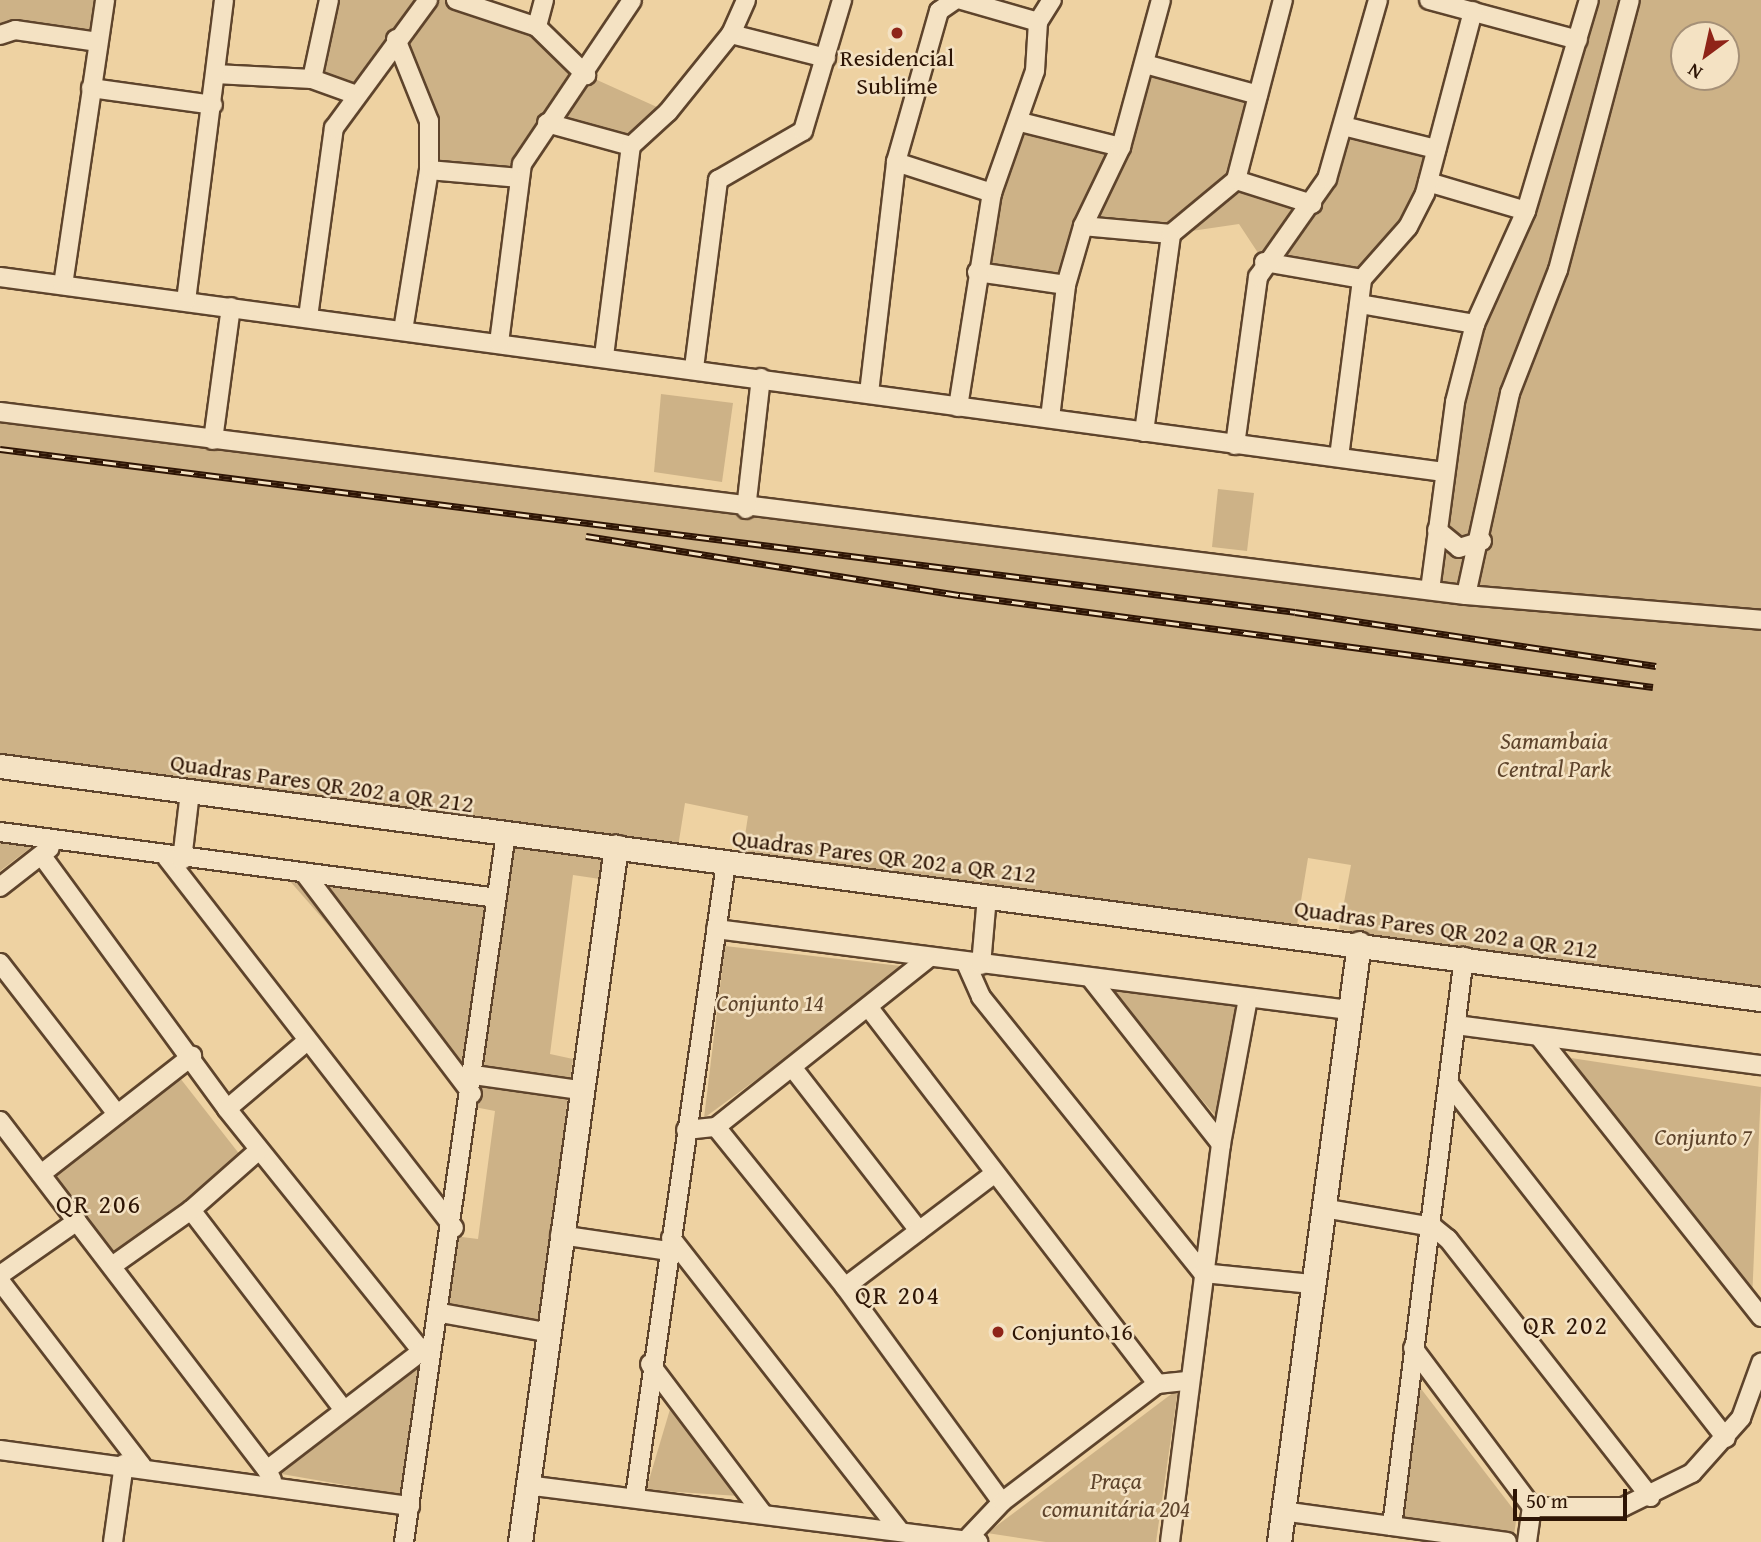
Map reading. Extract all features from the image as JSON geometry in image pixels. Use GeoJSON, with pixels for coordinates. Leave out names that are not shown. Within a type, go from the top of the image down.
{"type":"FeatureCollection","features":[{"type":"Feature","properties":{"kind":"street"},"geometry":{"type":"LineString","coordinates":[[64,285],[105,0]]}},
{"type":"Feature","properties":{"kind":"street"},"geometry":{"type":"LineString","coordinates":[[186,301],[224,0]]}},
{"type":"Feature","properties":{"kind":"street"},"geometry":{"type":"LineString","coordinates":[[313,79],[329,0]]}},
{"type":"Feature","properties":{"kind":"street"},"geometry":{"type":"LineString","coordinates":[[309,317],[329,146],[354,93],[428,0]]}},
{"type":"Feature","properties":{"kind":"street"},"geometry":{"type":"LineString","coordinates":[[456,0],[537,27],[586,75]]}},
{"type":"Feature","properties":{"kind":"street"},"geometry":{"type":"LineString","coordinates":[[537,27],[544,0]]}},
{"type":"Feature","properties":{"kind":"street"},"geometry":{"type":"LineString","coordinates":[[499,343],[520,178],[527,152],[586,75],[632,0]]}},
{"type":"Feature","properties":{"kind":"street"},"geometry":{"type":"LineString","coordinates":[[604,356],[631,146],[668,112],[732,34],[746,0]]}},
{"type":"Feature","properties":{"kind":"street"},"geometry":{"type":"LineString","coordinates":[[694,368],[718,180],[803,131],[842,0]]}},
{"type":"Feature","properties":{"kind":"street"},"geometry":{"type":"LineString","coordinates":[[869,393],[896,162],[939,11],[955,0]]}},
{"type":"Feature","properties":{"kind":"street"},"geometry":{"type":"LineString","coordinates":[[962,0],[1038,22]]}},
{"type":"Feature","properties":{"kind":"street"},"geometry":{"type":"LineString","coordinates":[[958,407],[977,272],[992,193],[1020,122],[1035,71],[1038,22],[1052,0]]}},
{"type":"Feature","properties":{"kind":"street"},"geometry":{"type":"LineString","coordinates":[[1050,418],[1066,285],[1083,226],[1121,147],[1161,0]]}},
{"type":"Feature","properties":{"kind":"street"},"geometry":{"type":"LineString","coordinates":[[1144,432],[1171,234],[1236,180],[1283,0]]}},
{"type":"Feature","properties":{"kind":"street"},"geometry":{"type":"LineString","coordinates":[[1235,445],[1264,262],[1312,204],[1343,126],[1378,0]]}},
{"type":"Feature","properties":{"kind":"street"},"geometry":{"type":"LineString","coordinates":[[1429,0],[1578,40]]}},
{"type":"Feature","properties":{"kind":"street"},"geometry":{"type":"LineString","coordinates":[[1430,590],[1444,472],[1475,324],[1526,211],[1589,0]]}},
{"type":"Feature","properties":{"kind":"street"},"geometry":{"type":"LineString","coordinates":[[1466,595],[1482,541],[1510,393],[1558,270],[1630,0]]}},
{"type":"Feature","properties":{"kind":"street"},"geometry":{"type":"LineString","coordinates":[[1339,457],[1362,279],[1408,227],[1428,182],[1474,11]]}},
{"type":"Feature","properties":{"kind":"street"},"geometry":{"type":"LineString","coordinates":[[0,35],[15,30],[98,42]]}},
{"type":"Feature","properties":{"kind":"street"},"geometry":{"type":"LineString","coordinates":[[732,34],[826,58]]}},
{"type":"Feature","properties":{"kind":"street"},"geometry":{"type":"LineString","coordinates":[[396,39],[429,121],[429,170],[403,330]]}},
{"type":"Feature","properties":{"kind":"street"},"geometry":{"type":"LineString","coordinates":[[1145,64],[1258,95]]}},
{"type":"Feature","properties":{"kind":"street"},"geometry":{"type":"LineString","coordinates":[[215,74],[313,79],[354,93]]}},
{"type":"Feature","properties":{"kind":"street"},"geometry":{"type":"LineString","coordinates":[[91,88],[212,105]]}},
{"type":"Feature","properties":{"kind":"street"},"geometry":{"type":"LineString","coordinates":[[1020,122],[1121,147]]}},
{"type":"Feature","properties":{"kind":"street"},"geometry":{"type":"LineString","coordinates":[[547,123],[631,146]]}},
{"type":"Feature","properties":{"kind":"street"},"geometry":{"type":"LineString","coordinates":[[1343,126],[1436,149]]}},
{"type":"Feature","properties":{"kind":"street"},"geometry":{"type":"LineString","coordinates":[[896,162],[992,193]]}},
{"type":"Feature","properties":{"kind":"street"},"geometry":{"type":"LineString","coordinates":[[429,170],[520,178]]}},
{"type":"Feature","properties":{"kind":"street"},"geometry":{"type":"LineString","coordinates":[[1236,180],[1312,204]]}},
{"type":"Feature","properties":{"kind":"street"},"geometry":{"type":"LineString","coordinates":[[1428,182],[1526,211]]}},
{"type":"Feature","properties":{"kind":"street"},"geometry":{"type":"LineString","coordinates":[[1083,226],[1171,234]]}},
{"type":"Feature","properties":{"kind":"street"},"geometry":{"type":"LineString","coordinates":[[1264,262],[1362,279]]}},
{"type":"Feature","properties":{"kind":"street"},"geometry":{"type":"LineString","coordinates":[[977,272],[1066,285]]}},
{"type":"Feature","properties":{"kind":"street"},"geometry":{"type":"LineString","coordinates":[[0,276],[694,368],[958,407],[1444,472]]}},
{"type":"Feature","properties":{"kind":"street"},"geometry":{"type":"LineString","coordinates":[[1360,304],[1475,324]]}},
{"type":"Feature","properties":{"kind":"street"},"geometry":{"type":"LineString","coordinates":[[213,440],[231,307]]}},
{"type":"Feature","properties":{"kind":"street"},"geometry":{"type":"LineString","coordinates":[[746,509],[761,378]]}},
{"type":"Feature","properties":{"kind":"street"},"geometry":{"type":"LineString","coordinates":[[0,412],[746,509],[1466,595],[1761,620]]}},
{"type":"Feature","properties":{"kind":"street"},"geometry":{"type":"LineString","coordinates":[[1437,530],[1459,548],[1482,541]]}},
{"type":"Feature","properties":{"kind":"street","name":"Quadras Pares QR 202 a QR 212"},"geometry":{"type":"LineString","coordinates":[[0,766],[726,863],[1359,943],[1761,999]]}},
{"type":"Feature","properties":{"kind":"street"},"geometry":{"type":"LineString","coordinates":[[190,792],[174,859],[306,1042],[454,1228]]}},
{"type":"Feature","properties":{"kind":"street"},"geometry":{"type":"LineString","coordinates":[[0,832],[174,859],[497,898]]}},
{"type":"Feature","properties":{"kind":"street"},"geometry":{"type":"LineString","coordinates":[[404,1542],[429,1346],[441,1313],[454,1228],[506,833]]}},
{"type":"Feature","properties":{"kind":"street"},"geometry":{"type":"LineString","coordinates":[[0,887],[58,841]]}},
{"type":"Feature","properties":{"kind":"street"},"geometry":{"type":"LineString","coordinates":[[520,1542],[580,1090],[616,847]]}},
{"type":"Feature","properties":{"kind":"street"},"geometry":{"type":"LineString","coordinates":[[42,856],[259,1150],[429,1346]]}},
{"type":"Feature","properties":{"kind":"street"},"geometry":{"type":"LineString","coordinates":[[635,1496],[650,1364],[726,863]]}},
{"type":"Feature","properties":{"kind":"street"},"geometry":{"type":"LineString","coordinates":[[305,874],[471,1094]]}},
{"type":"Feature","properties":{"kind":"street"},"geometry":{"type":"LineString","coordinates":[[987,896],[973,964],[981,997],[1203,1273],[1312,1284]]}},
{"type":"Feature","properties":{"kind":"street"},"geometry":{"type":"LineString","coordinates":[[716,929],[927,959],[1349,1010]]}},
{"type":"Feature","properties":{"kind":"street"},"geometry":{"type":"LineString","coordinates":[[1279,1542],[1359,943]]}},
{"type":"Feature","properties":{"kind":"street"},"geometry":{"type":"LineString","coordinates":[[1392,1526],[1413,1348],[1433,1227],[1464,957]]}},
{"type":"Feature","properties":{"kind":"street"},"geometry":{"type":"LineString","coordinates":[[686,1130],[716,1127],[869,1008],[927,959]]}},
{"type":"Feature","properties":{"kind":"street"},"geometry":{"type":"LineString","coordinates":[[0,963],[117,1114]]}},
{"type":"Feature","properties":{"kind":"street"},"geometry":{"type":"LineString","coordinates":[[1092,980],[1221,1144]]}},
{"type":"Feature","properties":{"kind":"street"},"geometry":{"type":"LineString","coordinates":[[1170,1542],[1188,1381],[1221,1144],[1248,998]]}},
{"type":"Feature","properties":{"kind":"street"},"geometry":{"type":"LineString","coordinates":[[869,1008],[1157,1384]]}},
{"type":"Feature","properties":{"kind":"street"},"geometry":{"type":"LineString","coordinates":[[1456,1025],[1761,1065]]}},
{"type":"Feature","properties":{"kind":"street"},"geometry":{"type":"LineString","coordinates":[[1540,1038],[1761,1318]]}},
{"type":"Feature","properties":{"kind":"street"},"geometry":{"type":"LineString","coordinates":[[227,1109],[306,1042]]}},
{"type":"Feature","properties":{"kind":"street"},"geometry":{"type":"LineString","coordinates":[[41,1174],[192,1056]]}},
{"type":"Feature","properties":{"kind":"street"},"geometry":{"type":"LineString","coordinates":[[792,1067],[919,1231]]}},
{"type":"Feature","properties":{"kind":"street"},"geometry":{"type":"LineString","coordinates":[[474,1076],[580,1090]]}},
{"type":"Feature","properties":{"kind":"street"},"geometry":{"type":"LineString","coordinates":[[1450,1085],[1726,1438]]}},
{"type":"Feature","properties":{"kind":"street"},"geometry":{"type":"LineString","coordinates":[[0,1121],[270,1477]]}},
{"type":"Feature","properties":{"kind":"street"},"geometry":{"type":"LineString","coordinates":[[716,1127],[845,1287],[1002,1502]]}},
{"type":"Feature","properties":{"kind":"street"},"geometry":{"type":"LineString","coordinates":[[112,1266],[191,1210],[259,1150]]}},
{"type":"Feature","properties":{"kind":"street"},"geometry":{"type":"LineString","coordinates":[[845,1287],[996,1172]]}},
{"type":"Feature","properties":{"kind":"street"},"geometry":{"type":"LineString","coordinates":[[1323,1208],[1433,1227],[1650,1497]]}},
{"type":"Feature","properties":{"kind":"street"},"geometry":{"type":"LineString","coordinates":[[191,1210],[343,1409]]}},
{"type":"Feature","properties":{"kind":"street"},"geometry":{"type":"LineString","coordinates":[[0,1275],[77,1222]]}},
{"type":"Feature","properties":{"kind":"street"},"geometry":{"type":"LineString","coordinates":[[560,1235],[670,1245],[890,1535]]}},
{"type":"Feature","properties":{"kind":"street"},"geometry":{"type":"LineString","coordinates":[[0,1281],[133,1465]]}},
{"type":"Feature","properties":{"kind":"street"},"geometry":{"type":"LineString","coordinates":[[441,1313],[547,1332]]}},
{"type":"Feature","properties":{"kind":"street"},"geometry":{"type":"LineString","coordinates":[[270,1477],[343,1409],[429,1346]]}},
{"type":"Feature","properties":{"kind":"street"},"geometry":{"type":"LineString","coordinates":[[1413,1348],[1532,1507],[1527,1542]]}},
{"type":"Feature","properties":{"kind":"street"},"geometry":{"type":"LineString","coordinates":[[1532,1507],[1592,1512],[1650,1497],[1692,1473],[1726,1438],[1757,1386],[1761,1363]]}},
{"type":"Feature","properties":{"kind":"street"},"geometry":{"type":"LineString","coordinates":[[650,1364],[763,1514]]}},
{"type":"Feature","properties":{"kind":"street"},"geometry":{"type":"LineString","coordinates":[[526,1485],[635,1496],[890,1535],[972,1541],[1002,1502],[1157,1384],[1188,1381]]}},
{"type":"Feature","properties":{"kind":"street"},"geometry":{"type":"LineString","coordinates":[[0,1450],[270,1477],[410,1506]]}},
{"type":"Feature","properties":{"kind":"street"},"geometry":{"type":"LineString","coordinates":[[113,1542],[133,1465]]}},
{"type":"Feature","properties":{"kind":"street"},"geometry":{"type":"LineString","coordinates":[[1282,1511],[1507,1542]]}},
{"type":"Feature","properties":{"kind":"green space"},"geometry":{"type":"Polygon","coordinates":[[[0,0],[105,0],[98,42],[0,35],[0,0]]]}},
{"type":"Feature","properties":{"kind":"green space"},"geometry":{"type":"Polygon","coordinates":[[[329,0],[456,0],[537,27],[586,75],[668,112],[631,146],[547,123],[520,178],[429,170],[429,121],[396,39],[354,94],[312,79],[329,0]]]}},
{"type":"Feature","properties":{"kind":"green space","name":"Samambaia Central Park"},"geometry":{"type":"Polygon","coordinates":[[[1586,0],[1761,0],[1761,1000],[1339,929],[1351,865],[1308,858],[1297,925],[741,862],[748,816],[685,803],[677,853],[0,761],[0,412],[1430,590],[1455,402],[1586,0]]]}},
{"type":"Feature","properties":{"kind":"green space"},"geometry":{"type":"Polygon","coordinates":[[[1145,64],[1258,95],[1236,180],[1312,206],[1343,126],[1436,149],[1425,193],[1362,279],[1264,262],[1239,224],[1171,234],[1083,226],[1066,285],[977,272],[1020,122],[1121,147],[1145,64]]]}},
{"type":"Feature","properties":{"kind":"green space"},"geometry":{"type":"Polygon","coordinates":[[[661,394],[733,403],[722,482],[654,472],[661,394]]]}},
{"type":"Feature","properties":{"kind":"green space"},"geometry":{"type":"Polygon","coordinates":[[[1218,489],[1254,493],[1247,551],[1212,547],[1218,489]]]}},
{"type":"Feature","properties":{"kind":"green space"},"geometry":{"type":"Polygon","coordinates":[[[0,840],[34,845],[0,871],[0,840]]]}},
{"type":"Feature","properties":{"kind":"green space"},"geometry":{"type":"Polygon","coordinates":[[[501,841],[603,855],[600,879],[573,875],[550,1054],[573,1059],[568,1093],[466,1082],[288,879],[488,905],[501,841]]]}},
{"type":"Feature","properties":{"kind":"green space","name":"Conjunto 14"},"geometry":{"type":"Polygon","coordinates":[[[725,946],[910,967],[704,1118],[725,946]]]}},
{"type":"Feature","properties":{"kind":"green space"},"geometry":{"type":"Polygon","coordinates":[[[1108,989],[1243,1002],[1219,1120],[1108,989]]]}},
{"type":"Feature","properties":{"kind":"green space","name":"Conjunto 7"},"geometry":{"type":"Polygon","coordinates":[[[1571,1058],[1761,1087],[1752,1301],[1571,1058]]]}},
{"type":"Feature","properties":{"kind":"green space"},"geometry":{"type":"Polygon","coordinates":[[[180,1078],[244,1160],[116,1258],[53,1176],[180,1078]]]}},
{"type":"Feature","properties":{"kind":"green space"},"geometry":{"type":"Polygon","coordinates":[[[467,1084],[568,1096],[540,1328],[435,1310],[446,1235],[478,1239],[495,1111],[464,1105],[467,1084]]]}},
{"type":"Feature","properties":{"kind":"green space"},"geometry":{"type":"Polygon","coordinates":[[[425,1355],[402,1495],[276,1473],[425,1355]]]}},
{"type":"Feature","properties":{"kind":"green space"},"geometry":{"type":"Polygon","coordinates":[[[1412,1377],[1517,1514],[1513,1542],[1393,1522],[1412,1377]]]}},
{"type":"Feature","properties":{"kind":"green space","name":"Praça comunitária 204"},"geometry":{"type":"Polygon","coordinates":[[[1178,1389],[1156,1542],[1046,1542],[987,1533],[1178,1389]]]}},
{"type":"Feature","properties":{"kind":"green space"},"geometry":{"type":"Polygon","coordinates":[[[671,1406],[739,1496],[646,1490],[671,1406]]]}},
{"type":"Feature","properties":{"kind":"railway"},"geometry":{"type":"LineString","coordinates":[[0,449],[1295,612],[1656,666]]}},
{"type":"Feature","properties":{"kind":"railway"},"geometry":{"type":"LineString","coordinates":[[586,536],[960,595],[1653,687]]}},
{"type":"Feature","properties":{"kind":"place","name":"Residencial Sublime"},"geometry":{"type":"Point","coordinates":[897,33]}},
{"type":"Feature","properties":{"kind":"place","name":"Conjunto 16"},"geometry":{"type":"Point","coordinates":[998,1332]}},
{"type":"Feature","properties":{"kind":"district","name":"QR 206"},"geometry":{"type":"Point","coordinates":[99,1204]}},
{"type":"Feature","properties":{"kind":"district","name":"QR 204"},"geometry":{"type":"Point","coordinates":[898,1295]}},
{"type":"Feature","properties":{"kind":"district","name":"QR 202"},"geometry":{"type":"Point","coordinates":[1566,1325]}}]}
